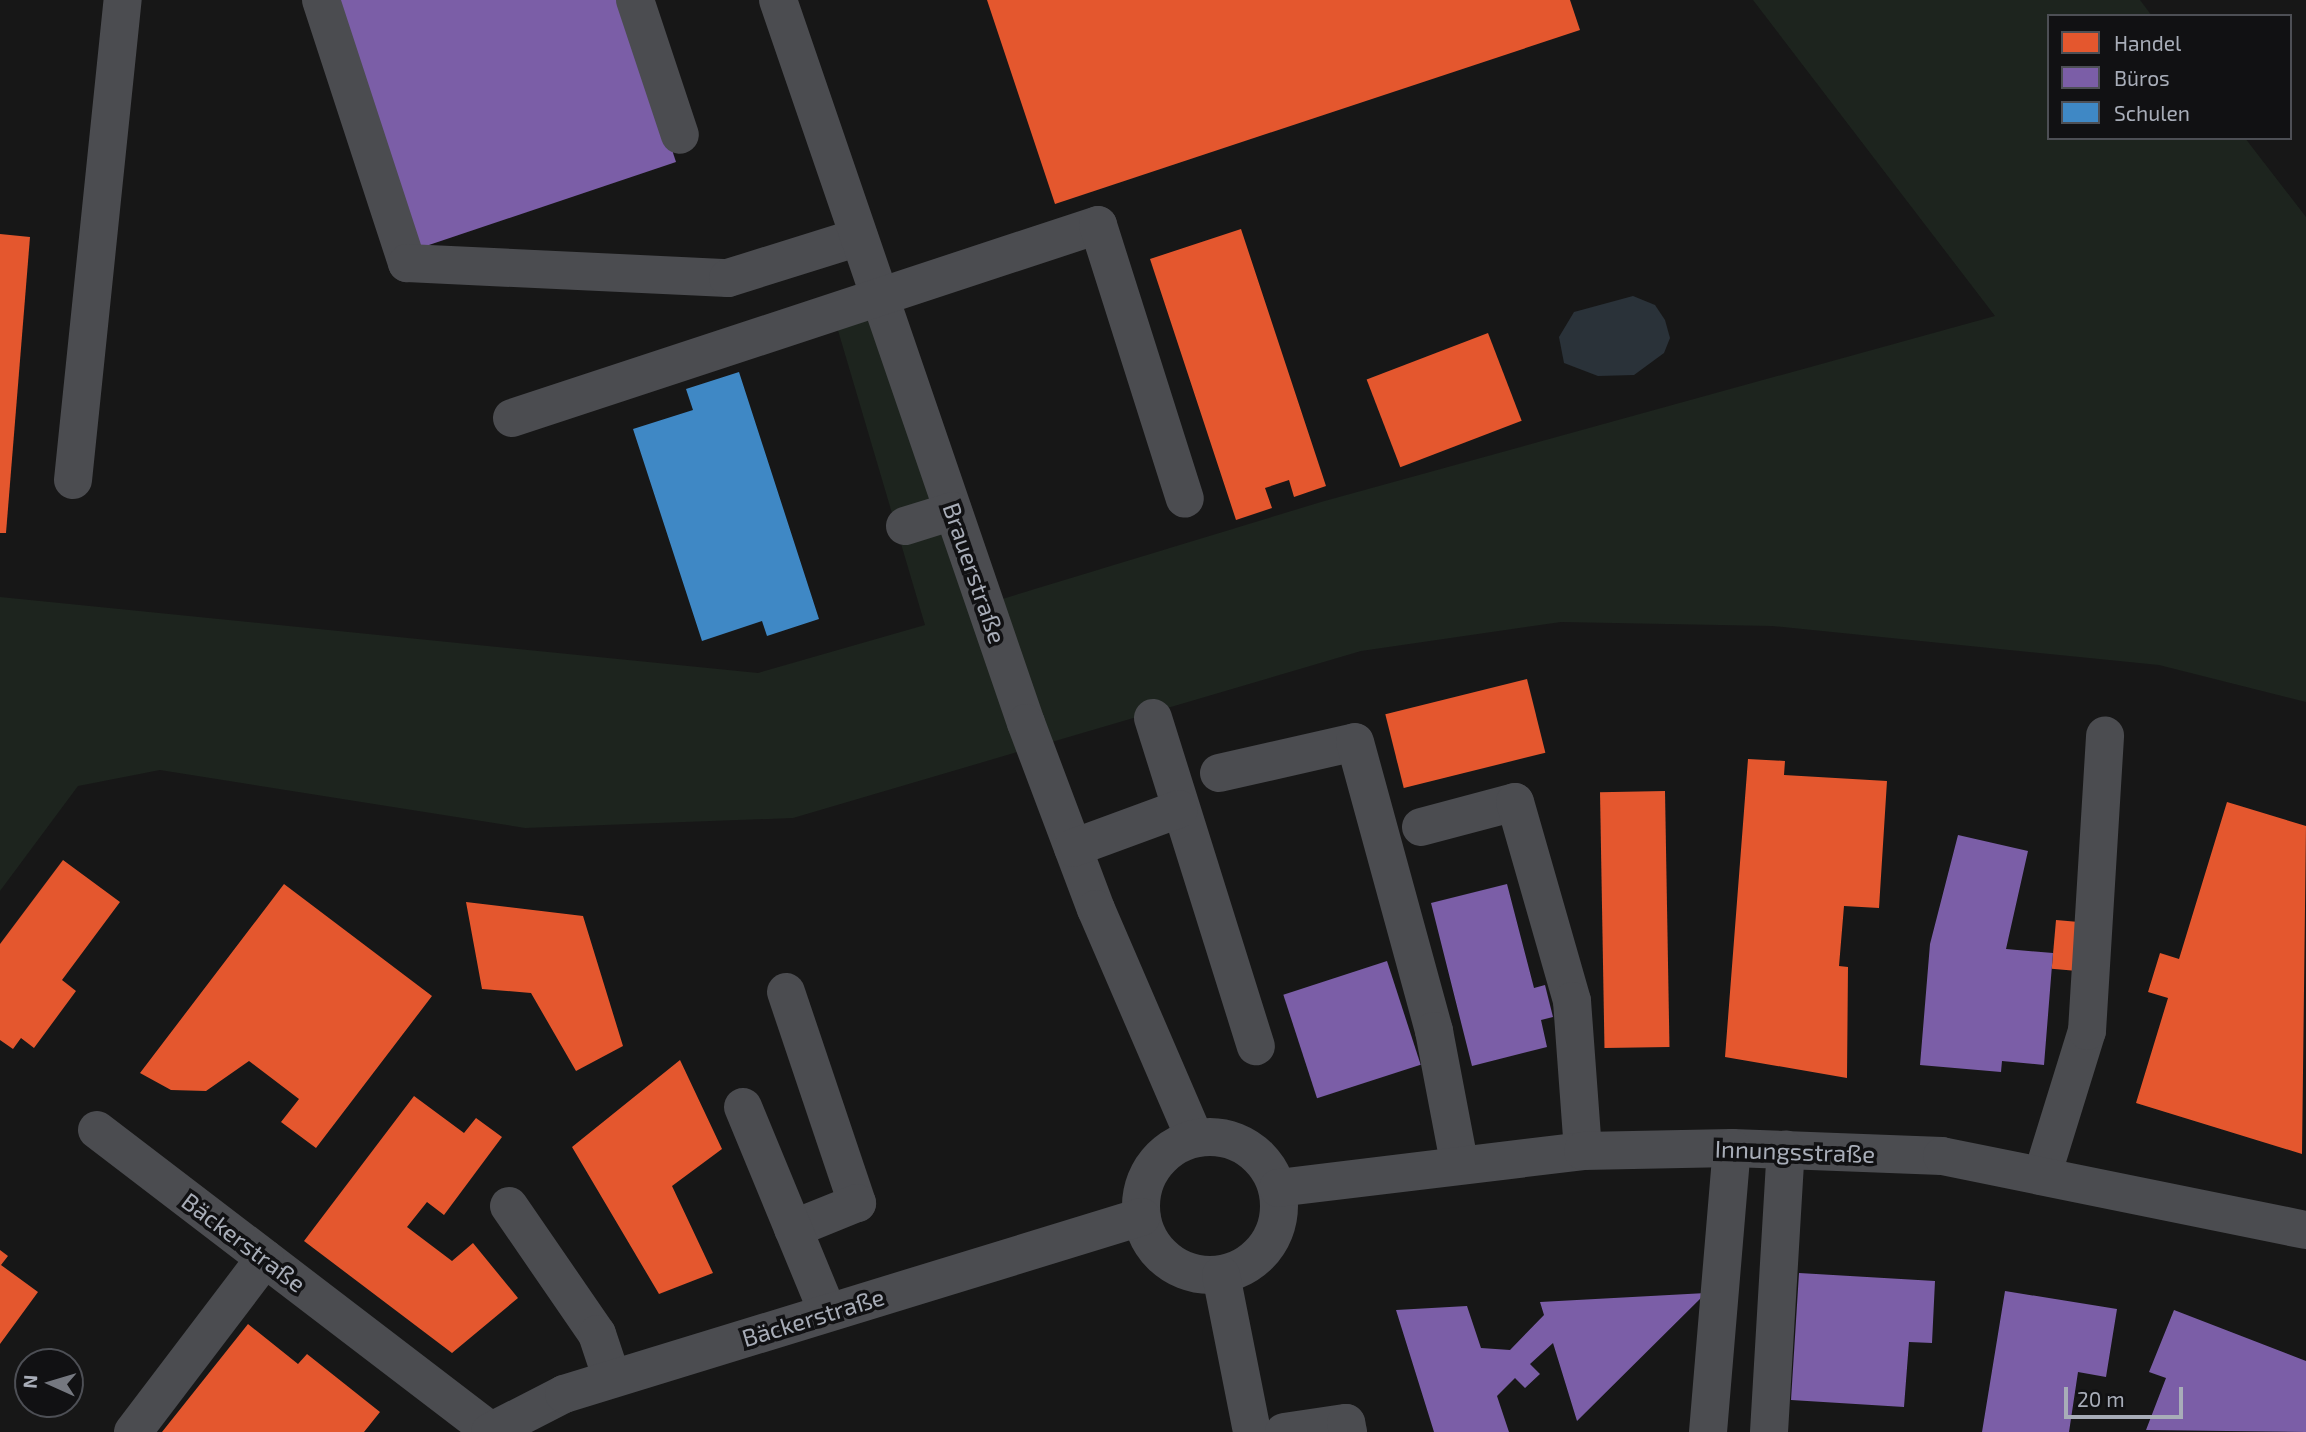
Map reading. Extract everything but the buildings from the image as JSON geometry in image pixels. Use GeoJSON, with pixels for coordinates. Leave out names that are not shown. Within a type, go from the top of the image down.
{"type":"FeatureCollection","features":[{"type":"Feature","properties":{"kind":"street"},"geometry":{"type":"LineString","coordinates":[[74,480],[123,0]]}},
{"type":"Feature","properties":{"kind":"street"},"geometry":{"type":"LineString","coordinates":[[321,0],[407,263],[728,278],[859,237]]}},
{"type":"Feature","properties":{"kind":"street"},"geometry":{"type":"LineString","coordinates":[[635,0],[680,135]]}},
{"type":"Feature","properties":{"kind":"street","name":"Brauerstraße"},"geometry":{"type":"LineString","coordinates":[[778,0],[953,511],[1073,848],[1194,1137]]}},
{"type":"Feature","properties":{"kind":"street"},"geometry":{"type":"LineString","coordinates":[[512,418],[1098,225],[1185,499]]}},
{"type":"Feature","properties":{"kind":"street"},"geometry":{"type":"LineString","coordinates":[[905,526],[953,511]]}},
{"type":"Feature","properties":{"kind":"street"},"geometry":{"type":"LineString","coordinates":[[1153,718],[1179,809],[1256,1046]]}},
{"type":"Feature","properties":{"kind":"street"},"geometry":{"type":"LineString","coordinates":[[2042,1175],[2087,1031],[2105,736]]}},
{"type":"Feature","properties":{"kind":"street"},"geometry":{"type":"LineString","coordinates":[[1219,773],[1355,742],[1434,1031],[1459,1162]]}},
{"type":"Feature","properties":{"kind":"street"},"geometry":{"type":"LineString","coordinates":[[1421,827],[1515,802],[1572,1001],[1583,1151]]}},
{"type":"Feature","properties":{"kind":"street"},"geometry":{"type":"LineString","coordinates":[[1073,848],[1179,809]]}},
{"type":"Feature","properties":{"kind":"street"},"geometry":{"type":"LineString","coordinates":[[786,992],[857,1203],[793,1229]]}},
{"type":"Feature","properties":{"kind":"street"},"geometry":{"type":"LineString","coordinates":[[743,1107],[827,1311]]}},
{"type":"Feature","properties":{"kind":"street","name":"Bäckerstraße"},"geometry":{"type":"LineString","coordinates":[[97,1130],[490,1431],[564,1394],[827,1311],[1141,1217]]}},
{"type":"Feature","properties":{"kind":"street"},"geometry":{"type":"LineString","coordinates":[[1221,1136],[1247,1145],[1267,1164],[1278,1188],[1279,1217],[1269,1244],[1248,1265],[1221,1275],[1194,1274],[1169,1263],[1141,1217],[1141,1191],[1152,1167],[1170,1148],[1194,1137],[1221,1136]]}},
{"type":"Feature","properties":{"kind":"street"},"geometry":{"type":"LineString","coordinates":[[1708,1432],[1732,1148]]}},
{"type":"Feature","properties":{"kind":"street","name":"Innungsstraße"},"geometry":{"type":"LineString","coordinates":[[1278,1188],[1459,1162],[1583,1151],[1732,1148],[1942,1156],[2306,1230]]}},
{"type":"Feature","properties":{"kind":"street"},"geometry":{"type":"LineString","coordinates":[[1769,1432],[1786,1150]]}},
{"type":"Feature","properties":{"kind":"street"},"geometry":{"type":"LineString","coordinates":[[509,1206],[597,1334],[612,1379]]}},
{"type":"Feature","properties":{"kind":"street"},"geometry":{"type":"LineString","coordinates":[[133,1432],[265,1258]]}},
{"type":"Feature","properties":{"kind":"street"},"geometry":{"type":"LineString","coordinates":[[1221,1275],[1252,1432]]}},
{"type":"Feature","properties":{"kind":"street"},"geometry":{"type":"LineString","coordinates":[[1284,1432],[1346,1423],[1348,1432]]}},
{"type":"Feature","properties":{"kind":"shaded area"},"geometry":{"type":"Polygon","coordinates":[[[1753,0],[2140,0],[2150,14],[2047,14],[2047,140],[2247,140],[2306,217],[2306,702],[2159,665],[1772,626],[1561,622],[1361,651],[793,818],[525,828],[160,770],[78,786],[0,891],[0,597],[758,673],[925,625],[832,310],[879,296],[986,604],[1321,502],[1995,316],[1753,0]]]}},
{"type":"Feature","properties":{"kind":"shaded area"},"geometry":{"type":"Polygon","coordinates":[[[1633,296],[1655,305],[1665,320],[1670,338],[1664,353],[1634,375],[1598,376],[1564,363],[1559,337],[1574,312],[1633,296]]]}}]}
